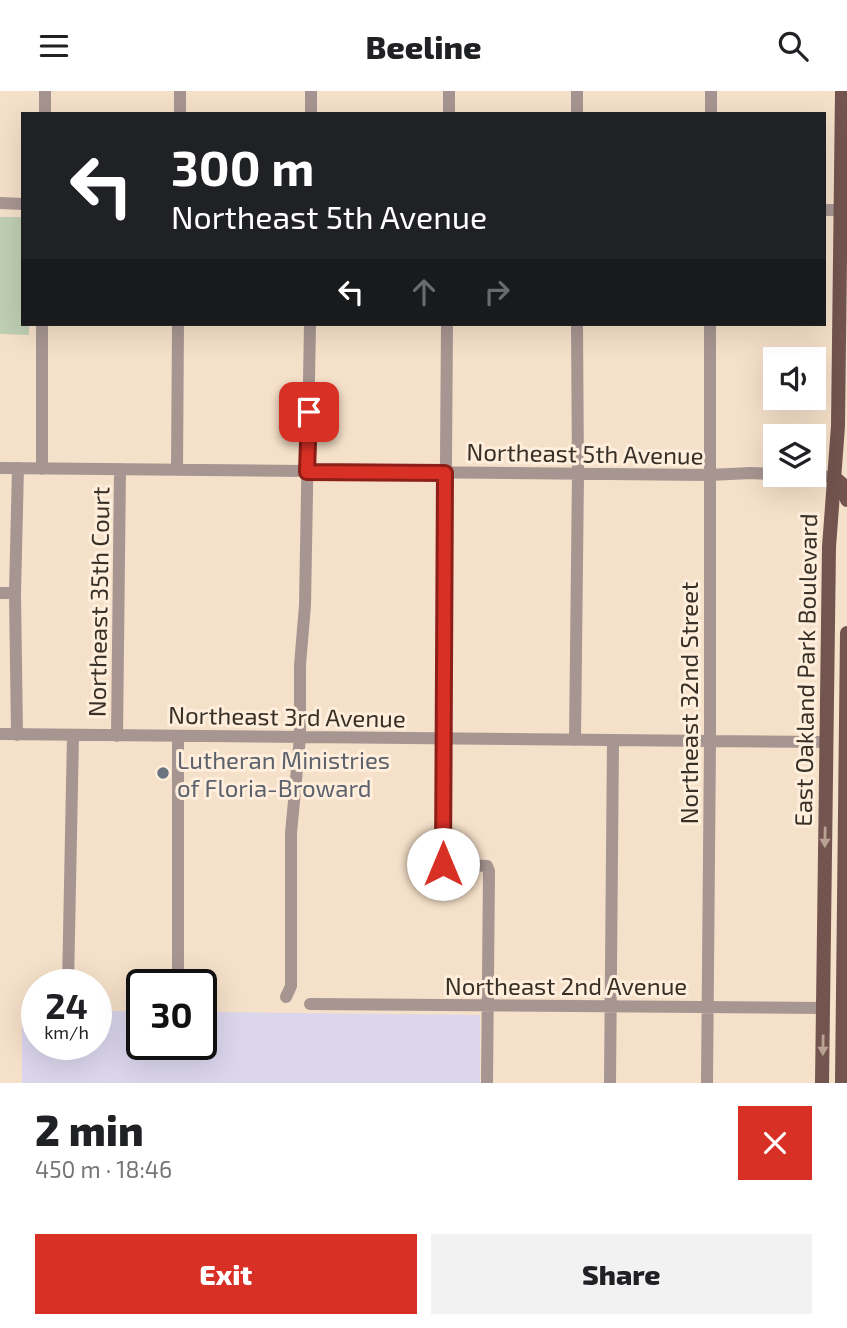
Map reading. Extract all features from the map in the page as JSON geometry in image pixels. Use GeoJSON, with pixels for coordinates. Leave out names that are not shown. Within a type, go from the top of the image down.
{"type":"FeatureCollection","features":[{"type":"Feature","properties":{"kind":"main road","name":"East Oakland Park Boulevard"},"geometry":{"type":"LineString","coordinates":[[822,1083],[829,538],[838,426],[844,210],[842,91]]}},
{"type":"Feature","properties":{"kind":"main road"},"geometry":{"type":"LineString","coordinates":[[834,477],[842,484],[847,500]]}},
{"type":"Feature","properties":{"kind":"main road"},"geometry":{"type":"LineString","coordinates":[[828,614],[835,628],[847,636]]}},
{"type":"Feature","properties":{"kind":"main road","name":"East Oakland Park Boulevard"},"geometry":{"type":"LineString","coordinates":[[842,1083],[847,636]]}},
{"type":"Feature","properties":{"kind":"main road"},"geometry":{"type":"LineString","coordinates":[[826,742],[838,750],[845,769]]}},
{"type":"Feature","properties":{"kind":"main road"},"geometry":{"type":"LineString","coordinates":[[824,927],[831,940],[844,948]]}},
{"type":"Feature","properties":{"kind":"main road"},"geometry":{"type":"LineString","coordinates":[[823,1008],[835,1016],[843,1039]]}},
{"type":"Feature","properties":{"kind":"street"},"geometry":{"type":"LineString","coordinates":[[45,91],[45,112]]}},
{"type":"Feature","properties":{"kind":"street"},"geometry":{"type":"LineString","coordinates":[[180,91],[180,112]]}},
{"type":"Feature","properties":{"kind":"street"},"geometry":{"type":"LineString","coordinates":[[311,91],[311,112]]}},
{"type":"Feature","properties":{"kind":"street"},"geometry":{"type":"LineString","coordinates":[[449,91],[449,112]]}},
{"type":"Feature","properties":{"kind":"street"},"geometry":{"type":"LineString","coordinates":[[577,91],[577,112]]}},
{"type":"Feature","properties":{"kind":"street"},"geometry":{"type":"LineString","coordinates":[[711,91],[711,112]]}},
{"type":"Feature","properties":{"kind":"street"},"geometry":{"type":"LineString","coordinates":[[0,203],[21,204]]}},
{"type":"Feature","properties":{"kind":"street"},"geometry":{"type":"LineString","coordinates":[[826,210],[844,210]]}},
{"type":"Feature","properties":{"kind":"street"},"geometry":{"type":"LineString","coordinates":[[42,326],[43,469]]}},
{"type":"Feature","properties":{"kind":"street"},"geometry":{"type":"LineString","coordinates":[[177,470],[178,326]]}},
{"type":"Feature","properties":{"kind":"street"},"geometry":{"type":"LineString","coordinates":[[286,997],[291,986],[291,833],[300,737],[310,326]]}},
{"type":"Feature","properties":{"kind":"street"},"geometry":{"type":"LineString","coordinates":[[447,326],[443,864],[478,864],[487,866],[489,871],[487,1083]]}},
{"type":"Feature","properties":{"kind":"street"},"geometry":{"type":"LineString","coordinates":[[575,740],[577,326]]}},
{"type":"Feature","properties":{"kind":"street","name":"Northeast 32nd Street"},"geometry":{"type":"LineString","coordinates":[[707,1083],[710,326]]}},
{"type":"Feature","properties":{"kind":"street","name":"Northeast 5th Avenue"},"geometry":{"type":"LineString","coordinates":[[0,468],[709,475],[751,473],[834,477]]}},
{"type":"Feature","properties":{"kind":"street"},"geometry":{"type":"LineString","coordinates":[[17,734],[15,593],[19,468]]}},
{"type":"Feature","properties":{"kind":"street","name":"Northeast 35th Court"},"geometry":{"type":"LineString","coordinates":[[117,736],[120,469]]}},
{"type":"Feature","properties":{"kind":"street"},"geometry":{"type":"LineString","coordinates":[[0,593],[15,593]]}},
{"type":"Feature","properties":{"kind":"street","name":"Northeast 3rd Avenue"},"geometry":{"type":"LineString","coordinates":[[0,734],[826,742]]}},
{"type":"Feature","properties":{"kind":"street","name":"Northeast 35th Court"},"geometry":{"type":"LineString","coordinates":[[68,969],[73,735]]}},
{"type":"Feature","properties":{"kind":"street"},"geometry":{"type":"LineString","coordinates":[[178,736],[178,969]]}},
{"type":"Feature","properties":{"kind":"street"},"geometry":{"type":"LineString","coordinates":[[610,1083],[614,740]]}},
{"type":"Feature","properties":{"kind":"street","name":"Northeast 2nd Avenue"},"geometry":{"type":"LineString","coordinates":[[310,1004],[823,1008]]}},
{"type":"Feature","properties":{"kind":"shaded area"},"geometry":{"type":"Polygon","coordinates":[[[112,1011],[126,1011],[126,1060],[217,1060],[217,1012],[480,1015],[480,1083],[22,1083],[22,1060],[112,1060],[112,1011]]]}},
{"type":"Feature","properties":{"kind":"green space"},"geometry":{"type":"Polygon","coordinates":[[[0,217],[21,217],[21,326],[29,326],[29,335],[0,334],[0,217]]]}},
{"type":"Feature","properties":{"kind":"place","name":"Lutheran Ministries of Floria-Broward"},"geometry":{"type":"Point","coordinates":[163,773]}},
{"type":"Feature","properties":{"kind":"route"},"geometry":{"type":"LineString","coordinates":[[309,412],[307,472],[445,473],[443,864]]}}]}
